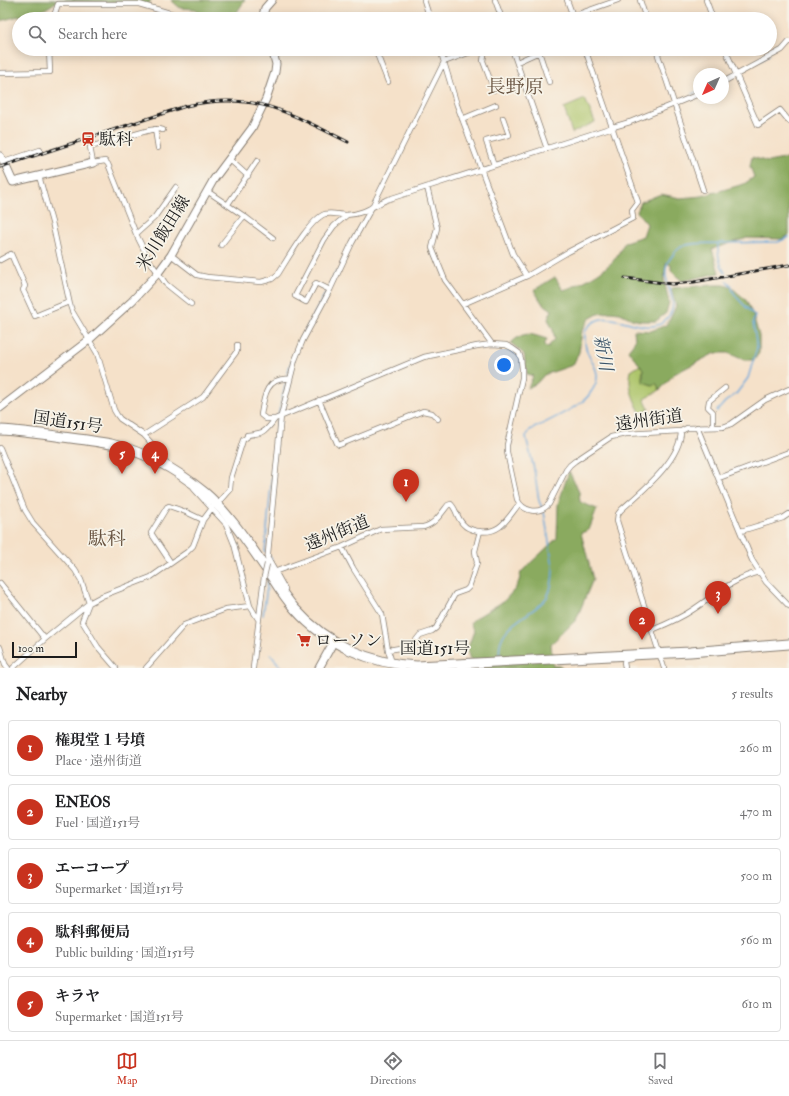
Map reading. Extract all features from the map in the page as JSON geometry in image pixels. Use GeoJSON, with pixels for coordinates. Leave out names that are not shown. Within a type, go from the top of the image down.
{"type":"FeatureCollection","features":[{"type":"Feature","properties":{"kind":"highway","name":"国道151号"},"geometry":{"type":"LineString","coordinates":[[0,430],[37,433],[106,444],[146,456],[167,466],[193,484],[215,505],[243,536],[286,598],[308,623],[323,635],[350,650],[370,659],[394,666],[470,664],[690,652],[789,644]]}},
{"type":"Feature","properties":{"kind":"main road"},"geometry":{"type":"LineString","coordinates":[[264,12],[265,8],[272,0]]}},
{"type":"Feature","properties":{"kind":"main road","name":"米川飯田線"},"geometry":{"type":"LineString","coordinates":[[0,408],[89,340],[132,301],[158,273],[171,255],[214,179],[246,137],[264,104],[275,72],[276,64],[274,56]]}},
{"type":"Feature","properties":{"kind":"main road"},"geometry":{"type":"LineString","coordinates":[[2,159],[12,182],[93,163]]}},
{"type":"Feature","properties":{"kind":"main road"},"geometry":{"type":"LineString","coordinates":[[319,668],[334,641]]}},
{"type":"Feature","properties":{"kind":"street"},"geometry":{"type":"LineString","coordinates":[[424,0],[428,12]]}},
{"type":"Feature","properties":{"kind":"street"},"geometry":{"type":"LineString","coordinates":[[495,0],[499,12]]}},
{"type":"Feature","properties":{"kind":"street"},"geometry":{"type":"LineString","coordinates":[[567,0],[571,12]]}},
{"type":"Feature","properties":{"kind":"street"},"geometry":{"type":"LineString","coordinates":[[588,12],[618,0]]}},
{"type":"Feature","properties":{"kind":"street"},"geometry":{"type":"LineString","coordinates":[[640,0],[644,12]]}},
{"type":"Feature","properties":{"kind":"street"},"geometry":{"type":"LineString","coordinates":[[706,0],[710,12]]}},
{"type":"Feature","properties":{"kind":"street"},"geometry":{"type":"LineString","coordinates":[[55,12],[58,4],[139,4],[166,12]]}},
{"type":"Feature","properties":{"kind":"street"},"geometry":{"type":"LineString","coordinates":[[777,53],[782,50],[789,42]]}},
{"type":"Feature","properties":{"kind":"street"},"geometry":{"type":"LineString","coordinates":[[0,73],[50,72],[50,56]]}},
{"type":"Feature","properties":{"kind":"street"},"geometry":{"type":"LineString","coordinates":[[378,56],[388,82]]}},
{"type":"Feature","properties":{"kind":"street"},"geometry":{"type":"LineString","coordinates":[[442,56],[462,119],[513,254],[527,276]]}},
{"type":"Feature","properties":{"kind":"street"},"geometry":{"type":"LineString","coordinates":[[253,668],[258,619],[267,564],[281,416],[290,379],[303,340],[330,290],[444,62],[460,56]]}},
{"type":"Feature","properties":{"kind":"street"},"geometry":{"type":"LineString","coordinates":[[484,56],[483,61],[494,90]]}},
{"type":"Feature","properties":{"kind":"street"},"geometry":{"type":"LineString","coordinates":[[515,56],[547,148]]}},
{"type":"Feature","properties":{"kind":"street"},"geometry":{"type":"LineString","coordinates":[[517,62],[530,56]]}},
{"type":"Feature","properties":{"kind":"street"},"geometry":{"type":"LineString","coordinates":[[540,56],[549,82]]}},
{"type":"Feature","properties":{"kind":"street"},"geometry":{"type":"LineString","coordinates":[[463,304],[527,276],[568,252],[633,218],[632,210],[638,202],[587,56]]}},
{"type":"Feature","properties":{"kind":"street"},"geometry":{"type":"LineString","coordinates":[[658,56],[703,190]]}},
{"type":"Feature","properties":{"kind":"street"},"geometry":{"type":"LineString","coordinates":[[728,56],[758,125],[780,110],[789,121]]}},
{"type":"Feature","properties":{"kind":"street"},"geometry":{"type":"LineString","coordinates":[[729,79],[771,56]]}},
{"type":"Feature","properties":{"kind":"street"},"geometry":{"type":"LineString","coordinates":[[171,255],[197,275],[234,280],[267,282],[278,274],[308,228],[316,219],[325,214],[346,215],[365,212],[386,200],[630,122],[693,97]]}},
{"type":"Feature","properties":{"kind":"street"},"geometry":{"type":"LineString","coordinates":[[462,119],[496,105]]}},
{"type":"Feature","properties":{"kind":"street"},"geometry":{"type":"LineString","coordinates":[[494,165],[486,141],[509,135],[503,118]]}},
{"type":"Feature","properties":{"kind":"street"},"geometry":{"type":"LineString","coordinates":[[163,130],[159,129],[90,147],[93,163],[105,161],[108,164],[136,234],[149,260],[170,288],[191,304]]}},
{"type":"Feature","properties":{"kind":"street"},"geometry":{"type":"LineString","coordinates":[[155,130],[158,148]]}},
{"type":"Feature","properties":{"kind":"street"},"geometry":{"type":"LineString","coordinates":[[2,159],[40,150]]}},
{"type":"Feature","properties":{"kind":"street"},"geometry":{"type":"LineString","coordinates":[[229,159],[248,176]]}},
{"type":"Feature","properties":{"kind":"street"},"geometry":{"type":"LineString","coordinates":[[228,204],[257,161]]}},
{"type":"Feature","properties":{"kind":"street"},"geometry":{"type":"LineString","coordinates":[[39,176],[53,226],[69,302],[72,311],[97,353],[114,410],[120,419],[144,435],[161,454],[167,466]]}},
{"type":"Feature","properties":{"kind":"street"},"geometry":{"type":"LineString","coordinates":[[136,234],[154,218],[176,187]]}},
{"type":"Feature","properties":{"kind":"street"},"geometry":{"type":"LineString","coordinates":[[427,187],[437,228],[432,248],[445,280],[492,344]]}},
{"type":"Feature","properties":{"kind":"street"},"geometry":{"type":"LineString","coordinates":[[207,191],[228,204],[272,238]]}},
{"type":"Feature","properties":{"kind":"street"},"geometry":{"type":"LineString","coordinates":[[330,290],[316,283],[306,302],[295,296],[324,240],[334,226],[346,215]]}},
{"type":"Feature","properties":{"kind":"street"},"geometry":{"type":"LineString","coordinates":[[221,245],[244,216]]}},
{"type":"Feature","properties":{"kind":"street"},"geometry":{"type":"LineString","coordinates":[[0,260],[11,254],[25,286],[23,290],[35,316],[69,302]]}},
{"type":"Feature","properties":{"kind":"street"},"geometry":{"type":"LineString","coordinates":[[13,668],[45,639],[89,603],[102,596],[151,577],[187,552],[193,546],[203,520],[230,489],[231,478],[243,440],[247,438],[247,435],[260,433],[266,430],[275,419],[281,416],[424,357],[477,346],[492,344],[506,345],[519,353],[521,360],[522,378],[507,445],[515,494],[519,504],[495,531],[480,531],[475,551],[477,563],[468,587],[466,590],[455,594],[436,628],[420,635],[413,644],[406,647],[388,650]]}},
{"type":"Feature","properties":{"kind":"street"},"geometry":{"type":"LineString","coordinates":[[144,435],[203,397],[237,351],[236,345]]}},
{"type":"Feature","properties":{"kind":"street"},"geometry":{"type":"LineString","coordinates":[[275,419],[266,419],[261,415],[263,398],[271,383],[278,379],[290,379]]}},
{"type":"Feature","properties":{"kind":"street"},"geometry":{"type":"LineString","coordinates":[[713,426],[713,412],[708,407],[709,401],[725,388]]}},
{"type":"Feature","properties":{"kind":"street","name":"遠州街道"},"geometry":{"type":"LineString","coordinates":[[519,504],[525,509],[534,512],[546,508],[550,504],[566,470],[570,465],[611,437],[626,434],[681,431],[687,428],[723,426],[731,424],[765,400],[789,389]]}},
{"type":"Feature","properties":{"kind":"street"},"geometry":{"type":"LineString","coordinates":[[319,400],[336,443],[339,445],[423,411],[432,413],[438,419]]}},
{"type":"Feature","properties":{"kind":"street"},"geometry":{"type":"LineString","coordinates":[[697,427],[752,560],[759,572],[789,606]]}},
{"type":"Feature","properties":{"kind":"street"},"geometry":{"type":"LineString","coordinates":[[664,668],[617,521],[618,514],[668,463],[681,437],[681,431]]}},
{"type":"Feature","properties":{"kind":"street"},"geometry":{"type":"LineString","coordinates":[[0,448],[25,510],[33,523],[75,570],[81,580],[89,603],[82,621],[98,647],[116,668]]}},
{"type":"Feature","properties":{"kind":"street"},"geometry":{"type":"LineString","coordinates":[[719,478],[789,452]]}},
{"type":"Feature","properties":{"kind":"street","name":"遠州街道"},"geometry":{"type":"LineString","coordinates":[[274,572],[342,547],[381,529],[428,526],[444,512],[448,505],[451,504],[464,526],[480,531]]}},
{"type":"Feature","properties":{"kind":"street"},"geometry":{"type":"LineString","coordinates":[[215,505],[231,534],[250,606],[258,619]]}},
{"type":"Feature","properties":{"kind":"street"},"geometry":{"type":"LineString","coordinates":[[171,563],[151,533],[167,507],[169,506],[186,512],[203,520]]}},
{"type":"Feature","properties":{"kind":"street"},"geometry":{"type":"LineString","coordinates":[[741,532],[783,518],[789,514]]}},
{"type":"Feature","properties":{"kind":"street"},"geometry":{"type":"LineString","coordinates":[[342,547],[353,568],[382,614],[390,660],[394,666]]}},
{"type":"Feature","properties":{"kind":"street"},"geometry":{"type":"LineString","coordinates":[[267,557],[288,595],[286,598]]}},
{"type":"Feature","properties":{"kind":"street"},"geometry":{"type":"LineString","coordinates":[[652,630],[676,620],[731,583],[748,575],[759,572]]}},
{"type":"Feature","properties":{"kind":"street"},"geometry":{"type":"LineString","coordinates":[[0,583],[45,639]]}},
{"type":"Feature","properties":{"kind":"street"},"geometry":{"type":"LineString","coordinates":[[146,668],[184,625],[205,616],[226,610],[250,606]]}},
{"type":"Feature","properties":{"kind":"street"},"geometry":{"type":"LineString","coordinates":[[0,647],[5,664],[8,668]]}},
{"type":"Feature","properties":{"kind":"street"},"geometry":{"type":"LineString","coordinates":[[625,668],[624,662],[626,660],[639,659],[643,654]]}},
{"type":"Feature","properties":{"kind":"green space"},"geometry":{"type":"Polygon","coordinates":[[[0,0],[151,0],[147,7],[139,4],[58,1],[42,11],[12,12],[12,18],[0,21],[0,0]]]}},
{"type":"Feature","properties":{"kind":"green space"},"geometry":{"type":"Polygon","coordinates":[[[171,0],[245,0],[237,12],[197,12],[195,9],[180,8],[171,0]]]}},
{"type":"Feature","properties":{"kind":"green space"},"geometry":{"type":"Polygon","coordinates":[[[585,99],[595,122],[572,133],[564,108],[585,99]]]}},
{"type":"Feature","properties":{"kind":"green space"},"geometry":{"type":"Polygon","coordinates":[[[752,157],[768,162],[789,158],[789,235],[782,239],[747,238],[712,249],[719,273],[682,281],[671,271],[671,265],[666,263],[664,280],[669,302],[666,313],[656,321],[640,321],[620,313],[610,312],[598,314],[589,319],[582,331],[579,352],[573,365],[544,375],[537,383],[528,388],[533,376],[527,374],[524,354],[511,343],[520,336],[528,334],[547,339],[544,345],[547,348],[555,339],[548,319],[552,310],[542,303],[534,290],[555,277],[563,290],[575,286],[604,269],[615,258],[625,242],[643,236],[647,224],[637,212],[641,202],[661,194],[680,198],[702,196],[744,184],[754,177],[750,166],[752,157]]]}},
{"type":"Feature","properties":{"kind":"green space"},"geometry":{"type":"Polygon","coordinates":[[[714,285],[731,287],[746,300],[753,315],[759,336],[759,353],[754,360],[744,360],[728,353],[715,353],[674,374],[660,390],[656,383],[652,385],[643,382],[643,369],[628,350],[635,341],[634,330],[651,331],[666,325],[676,306],[671,288],[714,285]]]}},
{"type":"Feature","properties":{"kind":"green space"},"geometry":{"type":"Polygon","coordinates":[[[640,365],[643,369],[642,377],[656,383],[660,390],[644,399],[649,409],[641,414],[634,398],[630,382],[631,371],[640,365]]]}},
{"type":"Feature","properties":{"kind":"green space"},"geometry":{"type":"Polygon","coordinates":[[[569,471],[579,492],[580,502],[597,509],[589,530],[581,533],[593,579],[576,620],[551,644],[553,666],[561,666],[562,668],[477,668],[476,664],[470,660],[467,650],[474,631],[470,623],[504,601],[515,589],[521,572],[557,538],[558,504],[569,471]]]}},
{"type":"Feature","properties":{"kind":"waterway"},"geometry":{"type":"LineString","coordinates":[[761,59],[766,56]]}},
{"type":"Feature","properties":{"kind":"waterway","name":"新川"},"geometry":{"type":"LineString","coordinates":[[500,658],[500,646],[508,629],[540,604],[549,594],[553,566],[544,512],[539,501],[534,469],[526,437],[530,430],[564,413],[584,400],[596,384],[596,371],[586,347],[585,331],[593,322],[602,319],[611,319],[641,326],[651,326],[663,322],[672,311],[673,304],[667,281],[667,264],[677,250],[685,245],[778,242],[789,237]]}},
{"type":"Feature","properties":{"kind":"waterway"},"geometry":{"type":"LineString","coordinates":[[718,243],[719,259],[725,273]]}},
{"type":"Feature","properties":{"kind":"waterway"},"geometry":{"type":"LineString","coordinates":[[329,287],[336,272]]}},
{"type":"Feature","properties":{"kind":"waterway"},"geometry":{"type":"LineString","coordinates":[[717,411],[725,402],[736,394],[748,378],[757,348],[753,322],[755,316],[737,298],[732,290],[732,286],[727,281]]}},
{"type":"Feature","properties":{"kind":"waterway"},"geometry":{"type":"LineString","coordinates":[[304,333],[326,292]]}},
{"type":"Feature","properties":{"kind":"waterway"},"geometry":{"type":"LineString","coordinates":[[287,377],[296,351]]}},
{"type":"Feature","properties":{"kind":"waterway"},"geometry":{"type":"LineString","coordinates":[[278,415],[286,382]]}},
{"type":"Feature","properties":{"kind":"waterway"},"geometry":{"type":"LineString","coordinates":[[265,552],[277,419]]}},
{"type":"Feature","properties":{"kind":"waterway"},"geometry":{"type":"LineString","coordinates":[[263,615],[268,580]]}},
{"type":"Feature","properties":{"kind":"waterway"},"geometry":{"type":"LineString","coordinates":[[270,654],[282,668]]}},
{"type":"Feature","properties":{"kind":"railway"},"geometry":{"type":"LineString","coordinates":[[0,167],[186,106],[210,102],[232,101],[270,107],[307,122],[348,142]]}},
{"type":"Feature","properties":{"kind":"railway"},"geometry":{"type":"LineString","coordinates":[[625,278],[672,284],[694,282],[789,265]]}},
{"type":"Feature","properties":{"kind":"place","name":"駄科"},"geometry":{"type":"Point","coordinates":[88,139]}},
{"type":"Feature","properties":{"kind":"place","name":"キラヤ"},"geometry":{"type":"Point","coordinates":[122,474]}},
{"type":"Feature","properties":{"kind":"place","name":"駄科郵便局"},"geometry":{"type":"Point","coordinates":[155,474]}},
{"type":"Feature","properties":{"kind":"place","name":"権現堂１号墳"},"geometry":{"type":"Point","coordinates":[406,502]}},
{"type":"Feature","properties":{"kind":"place","name":"エーコープ"},"geometry":{"type":"Point","coordinates":[718,614]}},
{"type":"Feature","properties":{"kind":"place","name":"ローソン"},"geometry":{"type":"Point","coordinates":[304,640]}},
{"type":"Feature","properties":{"kind":"place","name":"ENEOS"},"geometry":{"type":"Point","coordinates":[642,640]}},
{"type":"Feature","properties":{"kind":"district","name":"長野原"},"geometry":{"type":"Point","coordinates":[515,87]}},
{"type":"Feature","properties":{"kind":"district","name":"駄科"},"geometry":{"type":"Point","coordinates":[107,539]}}]}
